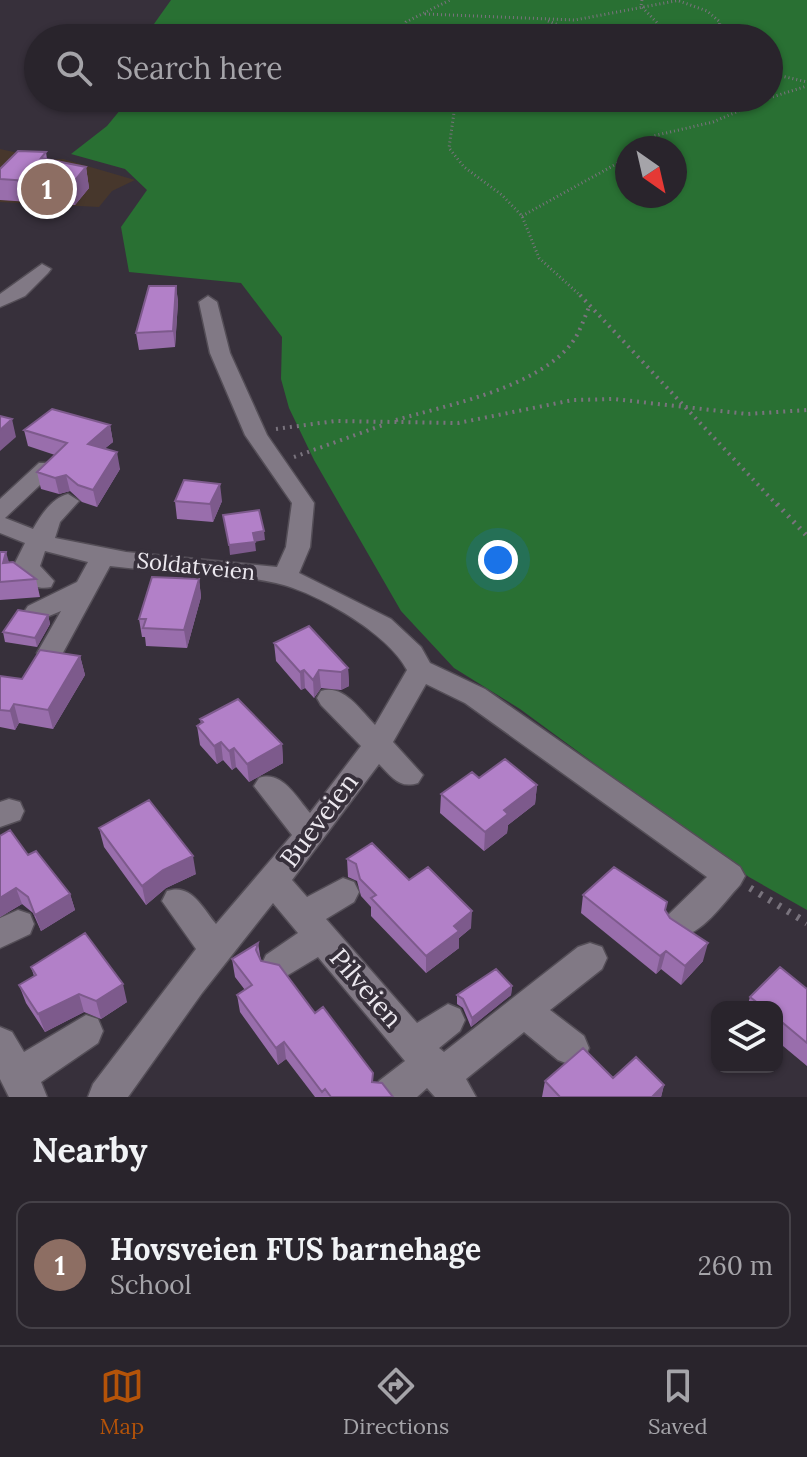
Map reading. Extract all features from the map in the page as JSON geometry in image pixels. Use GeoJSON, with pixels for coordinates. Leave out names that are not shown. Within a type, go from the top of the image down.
{"type":"FeatureCollection","features":[{"type":"Feature","properties":{"kind":"street"},"geometry":{"type":"LineString","coordinates":[[0,301],[19,292],[42,269]]}},
{"type":"Feature","properties":{"kind":"street","name":"Soldatveien"},"geometry":{"type":"LineString","coordinates":[[0,524],[40,541],[140,568],[234,567],[285,576],[298,547],[303,503],[256,435],[235,390],[214,363],[208,302]]}},
{"type":"Feature","properties":{"kind":"street"},"geometry":{"type":"LineString","coordinates":[[5,502],[47,468]]}},
{"type":"Feature","properties":{"kind":"street"},"geometry":{"type":"LineString","coordinates":[[42,581],[29,570],[27,563],[50,519],[68,501]]}},
{"type":"Feature","properties":{"kind":"street"},"geometry":{"type":"LineString","coordinates":[[50,653],[103,557]]}},
{"type":"Feature","properties":{"kind":"street"},"geometry":{"type":"LineString","coordinates":[[285,576],[384,627],[407,647],[420,670],[475,696],[729,876],[680,925]]}},
{"type":"Feature","properties":{"kind":"street"},"geometry":{"type":"LineString","coordinates":[[37,612],[86,588]]}},
{"type":"Feature","properties":{"kind":"street","name":"Bueveien"},"geometry":{"type":"LineString","coordinates":[[106,1097],[216,949],[273,880],[376,744],[405,700],[420,670]]}},
{"type":"Feature","properties":{"kind":"street"},"geometry":{"type":"LineString","coordinates":[[331,698],[408,775]]}},
{"type":"Feature","properties":{"kind":"street"},"geometry":{"type":"LineString","coordinates":[[269,786],[309,833]]}},
{"type":"Feature","properties":{"kind":"street","name":"Pilveien"},"geometry":{"type":"LineString","coordinates":[[273,880],[436,1070]]}},
{"type":"Feature","properties":{"kind":"street"},"geometry":{"type":"LineString","coordinates":[[278,966],[343,892]]}},
{"type":"Feature","properties":{"kind":"street"},"geometry":{"type":"LineString","coordinates":[[178,901],[216,949]]}},
{"type":"Feature","properties":{"kind":"street"},"geometry":{"type":"LineString","coordinates":[[392,1094],[436,1070],[523,1010],[590,958]]}},
{"type":"Feature","properties":{"kind":"street"},"geometry":{"type":"LineString","coordinates":[[523,1010],[571,1048]]}},
{"type":"Feature","properties":{"kind":"street"},"geometry":{"type":"LineString","coordinates":[[436,1070],[448,1020]]}},
{"type":"Feature","properties":{"kind":"street"},"geometry":{"type":"LineString","coordinates":[[0,1044],[24,1087],[86,1031]]}},
{"type":"Feature","properties":{"kind":"path"},"geometry":{"type":"LineString","coordinates":[[406,24],[450,0]]}},
{"type":"Feature","properties":{"kind":"path"},"geometry":{"type":"LineString","coordinates":[[641,6],[642,0]]}},
{"type":"Feature","properties":{"kind":"path"},"geometry":{"type":"LineString","coordinates":[[425,14],[575,20],[680,0],[707,11],[720,24]]}},
{"type":"Feature","properties":{"kind":"path"},"geometry":{"type":"LineString","coordinates":[[641,6],[658,24]]}},
{"type":"Feature","properties":{"kind":"path"},"geometry":{"type":"LineString","coordinates":[[543,19],[556,24]]}},
{"type":"Feature","properties":{"kind":"path"},"geometry":{"type":"LineString","coordinates":[[783,77],[807,84]]}},
{"type":"Feature","properties":{"kind":"path"},"geometry":{"type":"LineString","coordinates":[[783,92],[807,84]]}},
{"type":"Feature","properties":{"kind":"path"},"geometry":{"type":"LineString","coordinates":[[454,112],[449,148],[464,167],[502,195],[522,216],[539,258],[590,305],[807,536]]}},
{"type":"Feature","properties":{"kind":"path"},"geometry":{"type":"LineString","coordinates":[[653,136],[713,122],[736,112]]}},
{"type":"Feature","properties":{"kind":"path"},"geometry":{"type":"LineString","coordinates":[[522,216],[615,165]]}},
{"type":"Feature","properties":{"kind":"path"},"geometry":{"type":"LineString","coordinates":[[278,463],[499,388],[538,369],[570,346],[590,305]]}},
{"type":"Feature","properties":{"kind":"path"},"geometry":{"type":"LineString","coordinates":[[256,435],[282,427],[335,421],[458,423],[573,400],[614,399],[747,414],[807,410]]}},
{"type":"Feature","properties":{"kind":"path"},"geometry":{"type":"LineString","coordinates":[[729,876],[807,923]]}},
{"type":"Feature","properties":{"kind":"shaded area"},"geometry":{"type":"Polygon","coordinates":[[[0,149],[50,160],[63,159],[135,180],[112,191],[99,207],[0,202],[0,149]]]}},
{"type":"Feature","properties":{"kind":"green space"},"geometry":{"type":"Polygon","coordinates":[[[171,0],[807,0],[807,910],[749,877],[520,709],[454,668],[401,611],[314,460],[289,408],[281,379],[282,337],[241,283],[129,272],[121,227],[147,190],[125,169],[71,154],[107,126],[118,112],[783,112],[783,24],[154,24],[171,0]]]}},
{"type":"Feature","properties":{"kind":"building"},"geometry":{"type":"Polygon","coordinates":[[[18,151],[46,152],[41,158],[86,167],[72,184],[0,179],[0,169],[18,151]]]}},
{"type":"Feature","properties":{"kind":"building"},"geometry":{"type":"Polygon","coordinates":[[[149,286],[176,286],[173,331],[136,333],[149,286]]]}},
{"type":"Feature","properties":{"kind":"building"},"geometry":{"type":"Polygon","coordinates":[[[52,409],[110,425],[88,444],[117,452],[93,490],[78,485],[66,475],[55,478],[37,472],[67,443],[24,430],[52,409]]]}},
{"type":"Feature","properties":{"kind":"building"},"geometry":{"type":"Polygon","coordinates":[[[0,416],[12,419],[0,430],[0,416]]]}},
{"type":"Feature","properties":{"kind":"building"},"geometry":{"type":"Polygon","coordinates":[[[184,480],[220,484],[210,504],[175,501],[184,480]]]}},
{"type":"Feature","properties":{"kind":"building"},"geometry":{"type":"Polygon","coordinates":[[[259,510],[264,531],[253,533],[255,542],[229,545],[223,515],[259,510]]]}},
{"type":"Feature","properties":{"kind":"building"},"geometry":{"type":"Polygon","coordinates":[[[0,552],[6,552],[3,563],[13,562],[36,579],[0,582],[0,552]]]}},
{"type":"Feature","properties":{"kind":"building"},"geometry":{"type":"Polygon","coordinates":[[[152,577],[199,579],[184,630],[143,628],[146,619],[139,619],[152,577]]]}},
{"type":"Feature","properties":{"kind":"building"},"geometry":{"type":"Polygon","coordinates":[[[18,610],[48,615],[35,638],[3,632],[18,610]]]}},
{"type":"Feature","properties":{"kind":"building"},"geometry":{"type":"Polygon","coordinates":[[[309,626],[348,668],[341,672],[319,670],[313,680],[304,670],[300,672],[274,643],[309,626]]]}},
{"type":"Feature","properties":{"kind":"building"},"geometry":{"type":"Polygon","coordinates":[[[40,650],[80,656],[48,710],[14,704],[10,711],[0,710],[0,676],[22,679],[40,650]]]}},
{"type":"Feature","properties":{"kind":"building"},"geometry":{"type":"Polygon","coordinates":[[[238,699],[282,744],[247,764],[234,748],[229,751],[221,742],[214,746],[197,726],[203,722],[200,719],[238,699]]]}},
{"type":"Feature","properties":{"kind":"building"},"geometry":{"type":"Polygon","coordinates":[[[505,759],[537,785],[504,810],[508,814],[485,832],[441,794],[472,772],[479,778],[505,759]]]}},
{"type":"Feature","properties":{"kind":"building"},"geometry":{"type":"Polygon","coordinates":[[[149,800],[193,856],[163,870],[142,886],[99,828],[149,800]]]}},
{"type":"Feature","properties":{"kind":"building"},"geometry":{"type":"Polygon","coordinates":[[[10,830],[28,855],[36,851],[70,894],[35,915],[28,897],[16,888],[0,898],[0,836],[10,830]]]}},
{"type":"Feature","properties":{"kind":"building"},"geometry":{"type":"Polygon","coordinates":[[[372,843],[409,880],[428,867],[472,911],[454,926],[459,931],[426,956],[371,898],[376,895],[360,879],[356,864],[347,859],[372,843]]]}},
{"type":"Feature","properties":{"kind":"building"},"geometry":{"type":"Polygon","coordinates":[[[614,867],[667,902],[665,910],[670,918],[708,943],[685,966],[666,951],[660,956],[583,895],[614,867]]]}},
{"type":"Feature","properties":{"kind":"building"},"geometry":{"type":"Polygon","coordinates":[[[85,933],[123,984],[96,1001],[79,994],[38,1014],[19,985],[36,975],[31,967],[85,933]]]}},
{"type":"Feature","properties":{"kind":"building"},"geometry":{"type":"Polygon","coordinates":[[[258,943],[256,950],[261,961],[279,965],[315,1013],[323,1007],[373,1073],[372,1082],[382,1083],[393,1097],[331,1097],[325,1089],[322,1092],[284,1042],[276,1048],[237,995],[252,985],[232,959],[258,943]]]}},
{"type":"Feature","properties":{"kind":"building"},"geometry":{"type":"Polygon","coordinates":[[[780,967],[807,989],[807,1043],[783,1023],[783,1001],[755,1001],[750,997],[780,967]]]}},
{"type":"Feature","properties":{"kind":"building"},"geometry":{"type":"Polygon","coordinates":[[[496,969],[512,986],[472,1018],[463,999],[457,995],[496,969]]]}},
{"type":"Feature","properties":{"kind":"building"},"geometry":{"type":"Polygon","coordinates":[[[583,1048],[613,1078],[636,1057],[664,1085],[652,1097],[560,1097],[545,1081],[583,1048]]]}},
{"type":"Feature","properties":{"kind":"place","name":"Hovsveien FUS barnehage"},"geometry":{"type":"Point","coordinates":[47,189]}}]}
